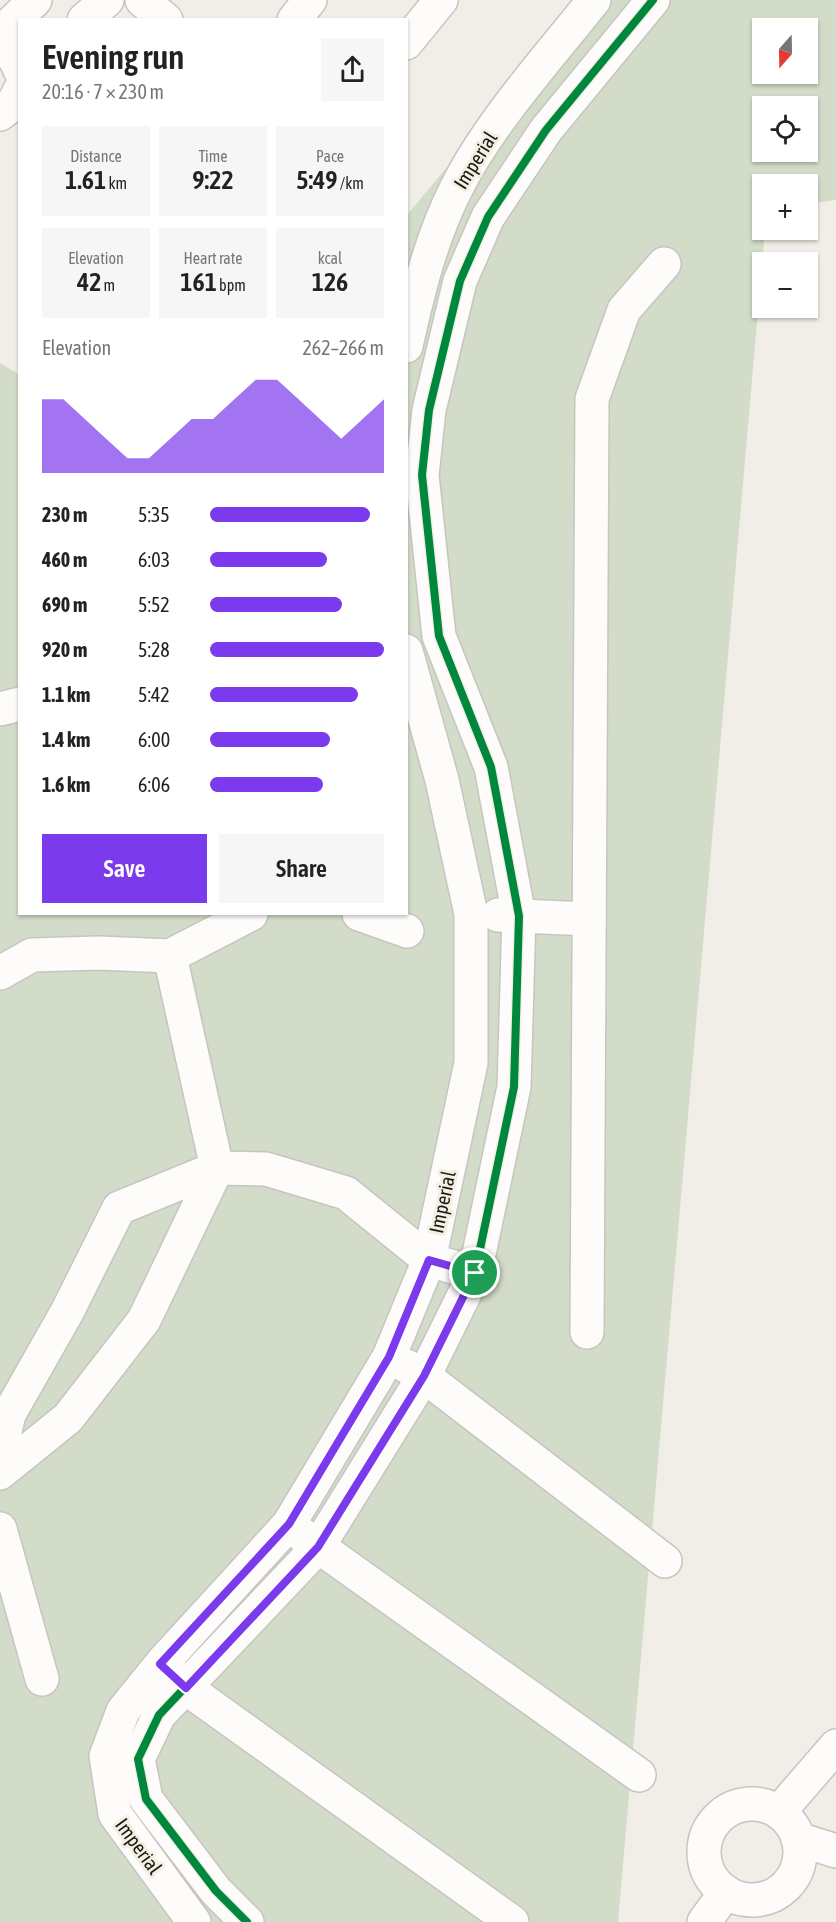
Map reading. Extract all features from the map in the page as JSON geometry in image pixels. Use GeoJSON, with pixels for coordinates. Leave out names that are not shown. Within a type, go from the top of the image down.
{"type":"FeatureCollection","features":[{"type":"Feature","properties":{"kind":"street"},"geometry":{"type":"LineString","coordinates":[[0,34],[35,0]]}},
{"type":"Feature","properties":{"kind":"street"},"geometry":{"type":"LineString","coordinates":[[86,18],[107,0]]}},
{"type":"Feature","properties":{"kind":"street"},"geometry":{"type":"LineString","coordinates":[[142,0],[164,18]]}},
{"type":"Feature","properties":{"kind":"street"},"geometry":{"type":"LineString","coordinates":[[296,18],[310,0]]}},
{"type":"Feature","properties":{"kind":"street"},"geometry":{"type":"LineString","coordinates":[[408,41],[441,0]]}},
{"type":"Feature","properties":{"kind":"street","name":"Imperial"},"geometry":{"type":"LineString","coordinates":[[409,336],[435,234],[457,187],[502,117],[594,0]]}},
{"type":"Feature","properties":{"kind":"street"},"geometry":{"type":"LineString","coordinates":[[247,1922],[216,1891],[146,1799],[138,1759],[159,1715],[318,1547],[424,1376],[475,1273],[514,1087],[519,916],[491,767],[439,636],[422,475],[429,410],[460,281],[488,218],[546,130],[653,0]]}},
{"type":"Feature","properties":{"kind":"street"},"geometry":{"type":"LineString","coordinates":[[0,44],[18,65]]}},
{"type":"Feature","properties":{"kind":"street"},"geometry":{"type":"LineString","coordinates":[[0,114],[13,104],[18,94]]}},
{"type":"Feature","properties":{"kind":"street"},"geometry":{"type":"LineString","coordinates":[[587,1332],[592,399],[624,310],[664,264]]}},
{"type":"Feature","properties":{"kind":"street"},"geometry":{"type":"LineString","coordinates":[[408,639],[439,636]]}},
{"type":"Feature","properties":{"kind":"street","name":"Imperial"},"geometry":{"type":"LineString","coordinates":[[194,1922],[114,1814],[106,1756],[123,1711],[160,1664],[289,1524],[389,1357],[429,1260],[471,1063],[471,914],[442,780],[408,658]]}},
{"type":"Feature","properties":{"kind":"street"},"geometry":{"type":"LineString","coordinates":[[0,709],[18,704]]}},
{"type":"Feature","properties":{"kind":"street"},"geometry":{"type":"LineString","coordinates":[[471,914],[589,919]]}},
{"type":"Feature","properties":{"kind":"street"},"geometry":{"type":"LineString","coordinates":[[0,973],[32,955],[99,953],[170,956],[249,915]]}},
{"type":"Feature","properties":{"kind":"street"},"geometry":{"type":"LineString","coordinates":[[362,915],[407,931]]}},
{"type":"Feature","properties":{"kind":"street"},"geometry":{"type":"LineString","coordinates":[[0,1473],[68,1418],[144,1320],[217,1168],[170,956]]}},
{"type":"Feature","properties":{"kind":"street"},"geometry":{"type":"LineString","coordinates":[[0,1454],[9,1414],[67,1312],[119,1208],[217,1168],[266,1169],[346,1192],[429,1260],[475,1273]]}},
{"type":"Feature","properties":{"kind":"street"},"geometry":{"type":"LineString","coordinates":[[389,1357],[424,1376],[665,1561]]}},
{"type":"Feature","properties":{"kind":"street"},"geometry":{"type":"LineString","coordinates":[[289,1524],[639,1775]]}},
{"type":"Feature","properties":{"kind":"street"},"geometry":{"type":"LineString","coordinates":[[0,1529],[42,1679]]}},
{"type":"Feature","properties":{"kind":"street"},"geometry":{"type":"LineString","coordinates":[[160,1664],[186,1688],[512,1922]]}},
{"type":"Feature","properties":{"kind":"street"},"geometry":{"type":"LineString","coordinates":[[779,1812],[836,1746]]}},
{"type":"Feature","properties":{"kind":"street"},"geometry":{"type":"LineString","coordinates":[[750,1804],[765,1806],[779,1812],[791,1824],[798,1839],[800,1855],[796,1871],[787,1885],[774,1895],[758,1900],[741,1899],[726,1893],[715,1882],[706,1862],[705,1839],[711,1826],[728,1811],[750,1804]]}},
{"type":"Feature","properties":{"kind":"street"},"geometry":{"type":"LineString","coordinates":[[798,1839],[836,1851]]}},
{"type":"Feature","properties":{"kind":"street"},"geometry":{"type":"LineString","coordinates":[[704,1922],[726,1893]]}},
{"type":"Feature","properties":{"kind":"green space"},"geometry":{"type":"Polygon","coordinates":[[[587,0],[836,0],[836,200],[818,202],[818,174],[752,174],[752,240],[764,240],[763,252],[752,252],[752,318],[757,318],[618,1922],[0,1922],[0,363],[18,374],[18,915],[408,915],[408,214],[587,0]]]}},
{"type":"Feature","properties":{"kind":"cycle path"},"geometry":{"type":"LineString","coordinates":[[247,1922],[216,1891],[146,1799],[138,1759],[159,1715],[318,1547],[424,1376],[475,1273],[514,1087],[519,916],[491,767],[439,636],[422,475],[429,410],[460,281],[488,217],[546,130],[653,0]]}},
{"type":"Feature","properties":{"kind":"route"},"geometry":{"type":"LineString","coordinates":[[429,1260],[475,1273],[424,1376],[318,1547],[186,1688],[160,1664],[289,1524],[389,1357],[429,1260]]}}]}
